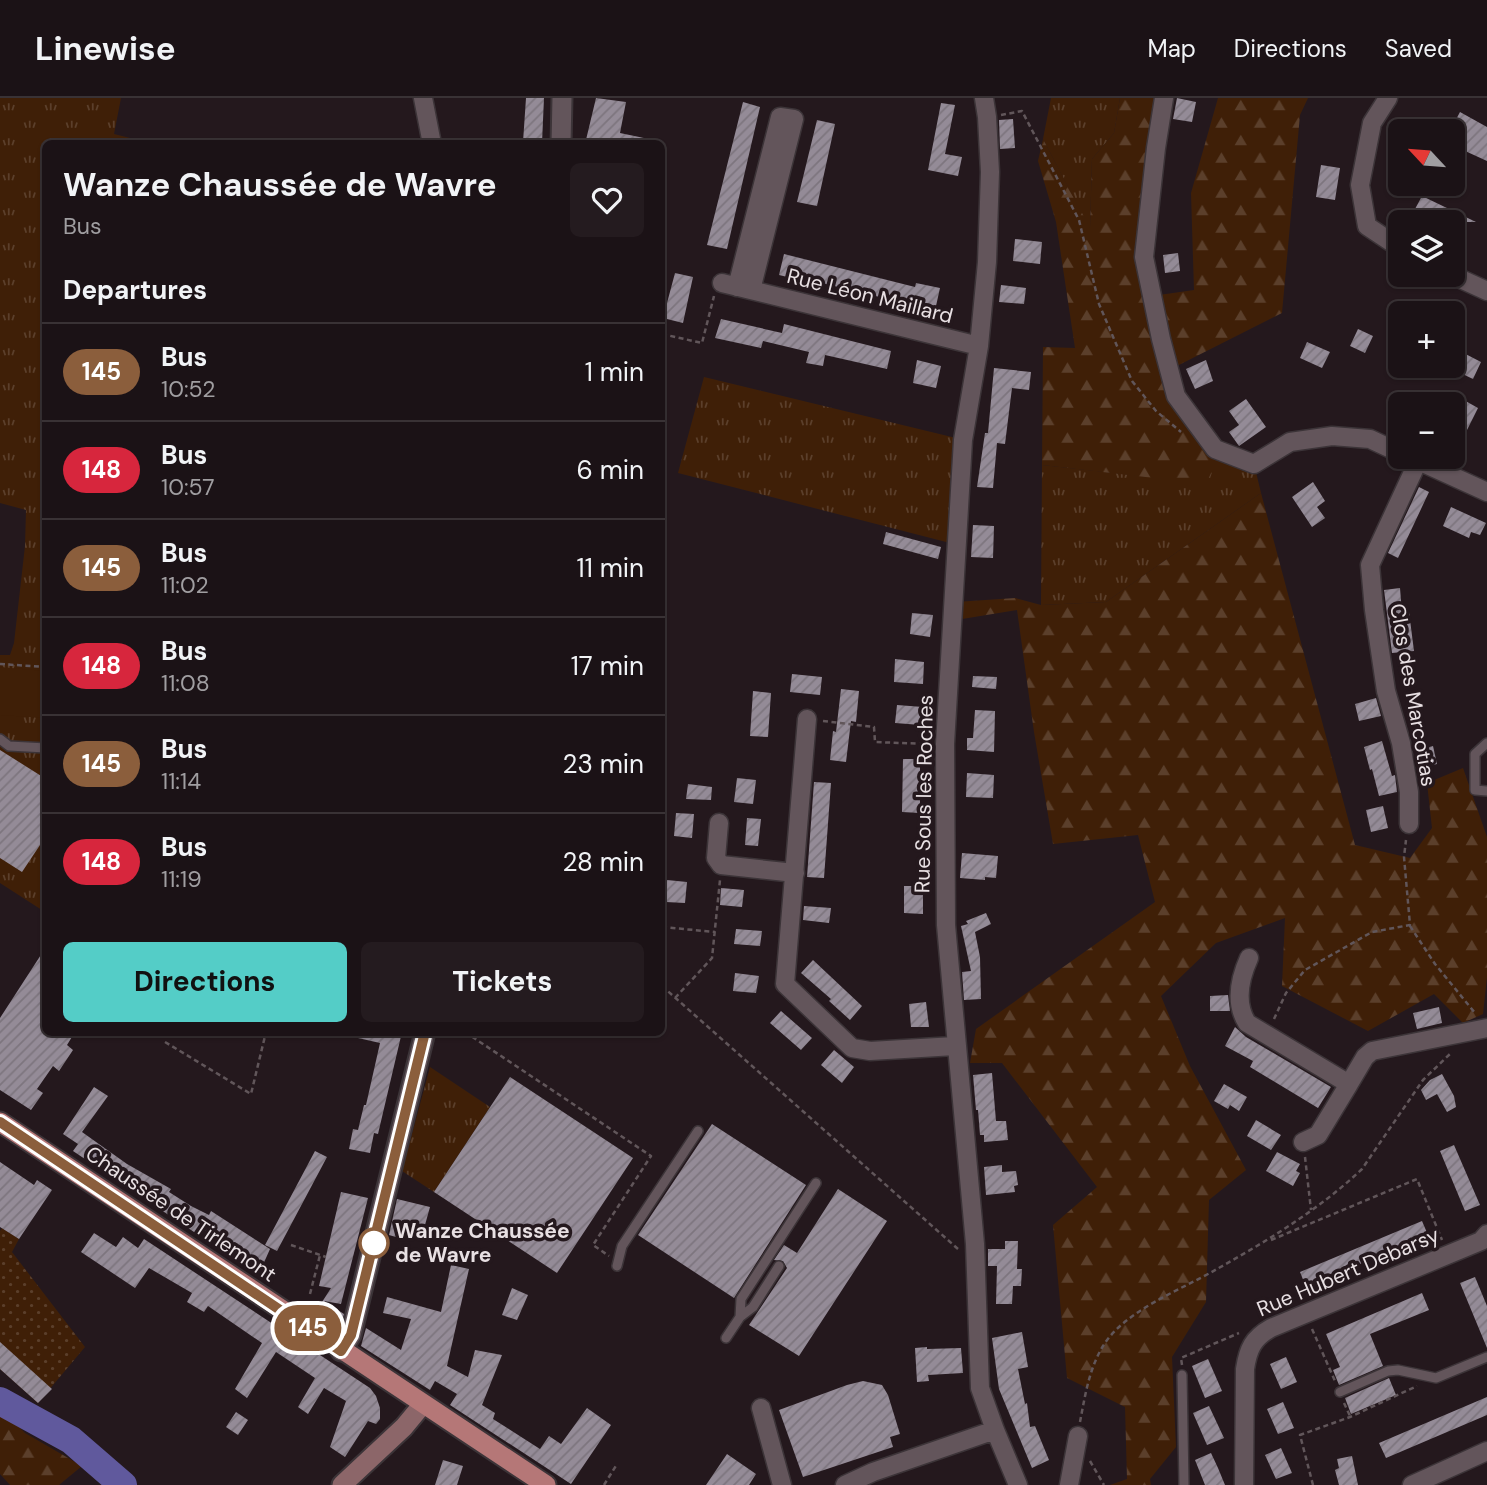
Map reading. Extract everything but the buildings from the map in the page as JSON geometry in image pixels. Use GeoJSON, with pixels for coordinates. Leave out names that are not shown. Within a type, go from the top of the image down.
{"type":"FeatureCollection","features":[{"type":"Feature","properties":{"kind":"main road","name":"Chaussée de Tirlemont"},"geometry":{"type":"LineString","coordinates":[[0,1122],[546,1485]]}},
{"type":"Feature","properties":{"kind":"main road"},"geometry":{"type":"LineString","coordinates":[[342,1485],[404,1427],[423,1404]]}},
{"type":"Feature","properties":{"kind":"street"},"geometry":{"type":"LineString","coordinates":[[423,98],[431,140]]}},
{"type":"Feature","properties":{"kind":"street"},"geometry":{"type":"LineString","coordinates":[[561,140],[562,98]]}},
{"type":"Feature","properties":{"kind":"street","name":"Rue Sous les Roches"},"geometry":{"type":"LineString","coordinates":[[984,98],[990,172],[988,236],[979,346],[963,440],[945,744],[946,925],[976,1261],[980,1388],[1018,1485]]}},
{"type":"Feature","properties":{"kind":"street"},"geometry":{"type":"LineString","coordinates":[[1164,98],[1144,257],[1176,396],[1215,449],[1254,464],[1290,442],[1332,436],[1370,439],[1388,447]]}},
{"type":"Feature","properties":{"kind":"street"},"geometry":{"type":"LineString","coordinates":[[1388,98],[1372,123],[1360,185],[1367,226],[1388,240]]}},
{"type":"Feature","properties":{"kind":"street"},"geometry":{"type":"LineString","coordinates":[[779,117],[794,119],[737,287],[779,117]]}},
{"type":"Feature","properties":{"kind":"street"},"geometry":{"type":"LineString","coordinates":[[1465,281],[1487,291]]}},
{"type":"Feature","properties":{"kind":"street","name":"Rue Léon Maillard"},"geometry":{"type":"LineString","coordinates":[[737,287],[979,346]]}},
{"type":"Feature","properties":{"kind":"street","name":"Clos des Marcotias"},"geometry":{"type":"LineString","coordinates":[[1409,824],[1409,792],[1401,743],[1386,691],[1370,565],[1410,469]]}},
{"type":"Feature","properties":{"kind":"street"},"geometry":{"type":"LineString","coordinates":[[1438,469],[1487,492]]}},
{"type":"Feature","properties":{"kind":"street"},"geometry":{"type":"LineString","coordinates":[[807,719],[785,984],[852,1048],[870,1051],[956,1046]]}},
{"type":"Feature","properties":{"kind":"street"},"geometry":{"type":"LineString","coordinates":[[719,823],[716,858],[721,865],[794,873]]}},
{"type":"Feature","properties":{"kind":"street"},"geometry":{"type":"LineString","coordinates":[[1249,958],[1240,979],[1242,1016],[1247,1023],[1349,1084]]}},
{"type":"Feature","properties":{"kind":"street"},"geometry":{"type":"LineString","coordinates":[[1303,1142],[1318,1135],[1365,1056],[1372,1051],[1478,1026]]}},
{"type":"Feature","properties":{"kind":"street"},"geometry":{"type":"LineString","coordinates":[[341,1351],[351,1335],[424,1036]]}},
{"type":"Feature","properties":{"kind":"street","name":"Rue Hubert Debarsy"},"geometry":{"type":"LineString","coordinates":[[1244,1485],[1245,1369],[1248,1351],[1257,1336],[1448,1253],[1485,1240]]}},
{"type":"Feature","properties":{"kind":"street"},"geometry":{"type":"LineString","coordinates":[[761,1408],[782,1485]]}},
{"type":"Feature","properties":{"kind":"street"},"geometry":{"type":"LineString","coordinates":[[845,1485],[873,1472],[995,1430]]}},
{"type":"Feature","properties":{"kind":"street"},"geometry":{"type":"LineString","coordinates":[[1069,1485],[1078,1436]]}},
{"type":"Feature","properties":{"kind":"street"},"geometry":{"type":"LineString","coordinates":[[1412,1485],[1487,1451]]}},
{"type":"Feature","properties":{"kind":"lane"},"geometry":{"type":"LineString","coordinates":[[0,739],[9,746],[42,748]]}},
{"type":"Feature","properties":{"kind":"lane"},"geometry":{"type":"LineString","coordinates":[[1487,743],[1475,754],[1474,783],[1475,790],[1487,791]]}},
{"type":"Feature","properties":{"kind":"lane"},"geometry":{"type":"LineString","coordinates":[[617,1266],[622,1246],[698,1131]]}},
{"type":"Feature","properties":{"kind":"lane"},"geometry":{"type":"LineString","coordinates":[[740,1317],[741,1299],[816,1183]]}},
{"type":"Feature","properties":{"kind":"lane"},"geometry":{"type":"LineString","coordinates":[[726,1339],[740,1317],[753,1307],[779,1266]]}},
{"type":"Feature","properties":{"kind":"lane"},"geometry":{"type":"LineString","coordinates":[[1340,1392],[1388,1371],[1398,1370],[1436,1378],[1487,1357]]}},
{"type":"Feature","properties":{"kind":"lane"},"geometry":{"type":"LineString","coordinates":[[1182,1375],[1184,1485]]}},
{"type":"Feature","properties":{"kind":"path"},"geometry":{"type":"LineString","coordinates":[[987,117],[1022,111],[1079,220],[1099,304],[1132,381],[1156,411],[1186,436]]}},
{"type":"Feature","properties":{"kind":"path"},"geometry":{"type":"LineString","coordinates":[[665,335],[702,344],[717,282],[737,287]]}},
{"type":"Feature","properties":{"kind":"path"},"geometry":{"type":"LineString","coordinates":[[0,664],[42,667]]}},
{"type":"Feature","properties":{"kind":"path"},"geometry":{"type":"LineString","coordinates":[[807,719],[874,727],[875,742],[945,744]]}},
{"type":"Feature","properties":{"kind":"path"},"geometry":{"type":"LineString","coordinates":[[1078,1436],[1092,1369],[1103,1345],[1122,1323],[1268,1240],[1362,1169],[1423,1080],[1478,1026],[1410,925],[1404,857],[1409,824]]}},
{"type":"Feature","properties":{"kind":"path"},"geometry":{"type":"LineString","coordinates":[[675,998],[712,958],[721,865]]}},
{"type":"Feature","properties":{"kind":"path"},"geometry":{"type":"LineString","coordinates":[[1266,1034],[1286,993],[1305,970],[1372,932],[1410,925]]}},
{"type":"Feature","properties":{"kind":"path"},"geometry":{"type":"LineString","coordinates":[[665,927],[715,932]]}},
{"type":"Feature","properties":{"kind":"path"},"geometry":{"type":"LineString","coordinates":[[665,989],[908,1205],[964,1254],[976,1261]]}},
{"type":"Feature","properties":{"kind":"path"},"geometry":{"type":"LineString","coordinates":[[165,1042],[251,1094],[265,1036]]}},
{"type":"Feature","properties":{"kind":"path"},"geometry":{"type":"LineString","coordinates":[[471,1036],[652,1156],[593,1245],[610,1256],[617,1266]]}},
{"type":"Feature","properties":{"kind":"path"},"geometry":{"type":"LineString","coordinates":[[1303,1142],[1311,1210]]}},
{"type":"Feature","properties":{"kind":"path"},"geometry":{"type":"LineString","coordinates":[[1268,1240],[1279,1238],[1417,1179],[1448,1253]]}},
{"type":"Feature","properties":{"kind":"path"},"geometry":{"type":"LineString","coordinates":[[291,1245],[326,1257]]}},
{"type":"Feature","properties":{"kind":"path"},"geometry":{"type":"LineString","coordinates":[[310,1294],[320,1255]]}},
{"type":"Feature","properties":{"kind":"path"},"geometry":{"type":"LineString","coordinates":[[1306,1313],[1321,1349]]}},
{"type":"Feature","properties":{"kind":"path"},"geometry":{"type":"LineString","coordinates":[[1186,1355],[1248,1329],[1257,1336]]}},
{"type":"Feature","properties":{"kind":"path"},"geometry":{"type":"LineString","coordinates":[[1313,1485],[1300,1435],[1350,1417],[1436,1378]]}},
{"type":"Feature","properties":{"kind":"path"},"geometry":{"type":"LineString","coordinates":[[604,1485],[618,1464]]}},
{"type":"Feature","properties":{"kind":"green space"},"geometry":{"type":"Polygon","coordinates":[[[0,98],[121,98],[114,134],[138,140],[42,140],[42,910],[0,883],[0,655],[10,655],[14,643],[25,546],[26,510],[0,503],[0,98]]]}},
{"type":"Feature","properties":{"kind":"green space"},"geometry":{"type":"Polygon","coordinates":[[[1051,98],[1120,98],[1114,133],[1092,159],[1090,229],[1043,139],[1051,98]]]}},
{"type":"Feature","properties":{"kind":"green space"},"geometry":{"type":"Polygon","coordinates":[[[1120,98],[1164,98],[1144,257],[1152,296],[1194,290],[1191,193],[1218,98],[1308,98],[1300,115],[1282,313],[1169,370],[1221,451],[1206,484],[1042,465],[1043,347],[1075,348],[1056,222],[1038,161],[1043,139],[1090,228],[1092,159],[1114,133],[1120,98]]]}},
{"type":"Feature","properties":{"kind":"green space"},"geometry":{"type":"Polygon","coordinates":[[[704,377],[956,438],[954,544],[678,473],[704,377]]]}},
{"type":"Feature","properties":{"kind":"green space"},"geometry":{"type":"Polygon","coordinates":[[[1221,451],[1254,464],[1261,493],[1106,602],[1041,605],[1042,465],[1205,483],[1221,451]]]}},
{"type":"Feature","properties":{"kind":"green space"},"geometry":{"type":"Polygon","coordinates":[[[1261,493],[1355,845],[1410,858],[1432,828],[1427,783],[1463,768],[1487,837],[1487,977],[1483,1014],[1463,1023],[1434,994],[1368,1031],[1282,986],[1285,918],[1216,943],[1161,996],[1190,1066],[1246,1170],[1209,1200],[1206,1302],[1172,1357],[1176,1447],[1150,1479],[1151,1485],[1110,1485],[1127,1479],[1125,1407],[1067,1378],[1053,1225],[1097,1187],[1002,1063],[970,1063],[976,1029],[1155,902],[1138,835],[1053,844],[1017,610],[956,620],[956,602],[1015,598],[1041,605],[1106,602],[1261,493]]]}},
{"type":"Feature","properties":{"kind":"green space"},"geometry":{"type":"Polygon","coordinates":[[[0,667],[42,671],[42,718],[0,715],[0,667]]]}},
{"type":"Feature","properties":{"kind":"green space"},"geometry":{"type":"Polygon","coordinates":[[[430,1067],[490,1107],[434,1192],[402,1171],[430,1067]]]}},
{"type":"Feature","properties":{"kind":"green space"},"geometry":{"type":"Polygon","coordinates":[[[2,1228],[19,1239],[12,1252],[85,1347],[38,1403],[0,1369],[2,1228]]]}},
{"type":"Feature","properties":{"kind":"green space"},"geometry":{"type":"Polygon","coordinates":[[[0,1408],[25,1433],[82,1466],[59,1485],[10,1485],[0,1474],[0,1408]]]}},
{"type":"Feature","properties":{"kind":"waterway"},"geometry":{"type":"LineString","coordinates":[[0,1401],[71,1440],[123,1485]]}},
{"type":"Feature","properties":{"kind":"bus line","name":"145"},"geometry":{"type":"LineString","coordinates":[[0,1122],[341,1351],[351,1335],[424,1036]]}},
{"type":"Feature","properties":{"kind":"place","name":"Wanze Chaussée de Wavre"},"geometry":{"type":"Point","coordinates":[374,1243]}}]}
